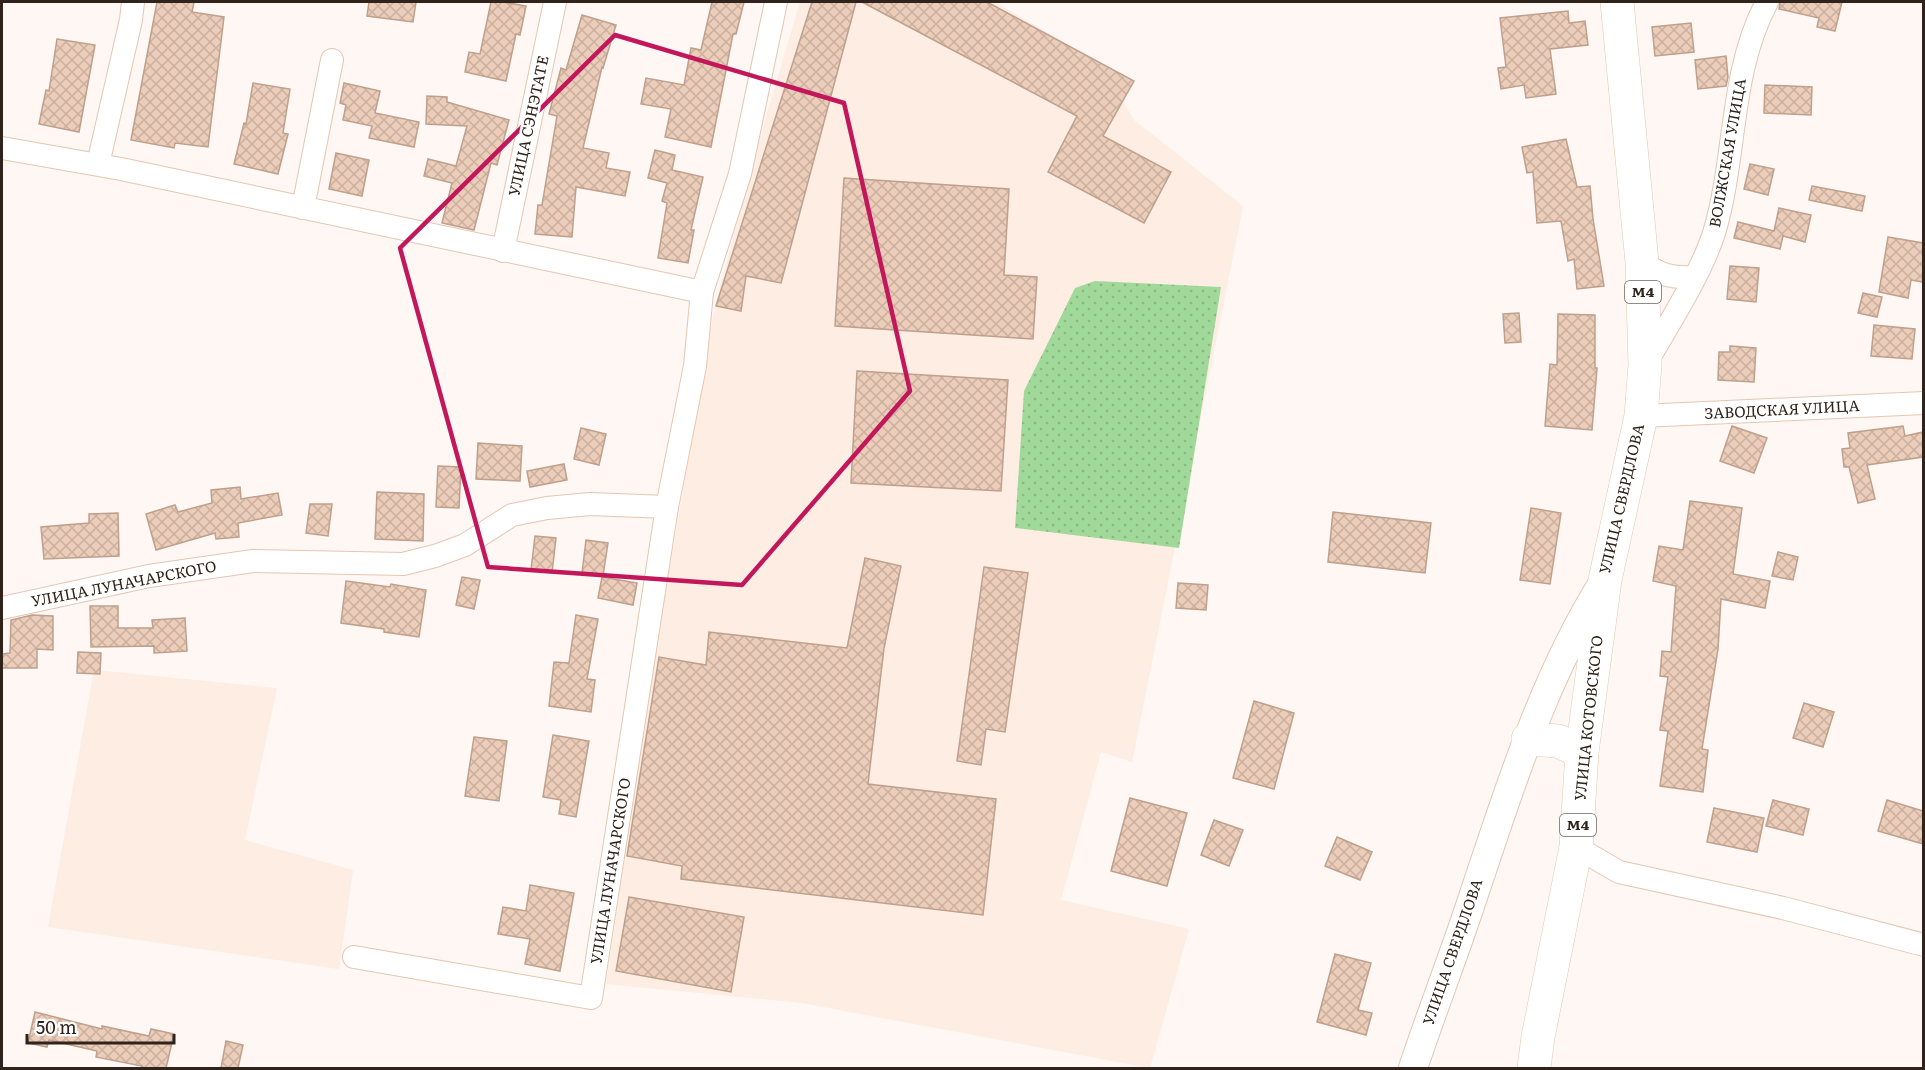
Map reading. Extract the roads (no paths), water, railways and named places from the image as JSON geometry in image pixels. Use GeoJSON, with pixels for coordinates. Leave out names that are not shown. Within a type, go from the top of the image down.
{"type":"FeatureCollection","features":[{"type":"Feature","properties":{"kind":"highway","name":"УЛИЦА СВЕРДЛОВА"},"geometry":{"type":"LineString","coordinates":[[1605,580],[1641,416],[1645,365],[1642,261],[1617,2]]}},
{"type":"Feature","properties":{"kind":"highway","name":"УЛИЦА КОТОВСКОГО"},"geometry":{"type":"LineString","coordinates":[[1534,1068],[1538,1036],[1576,847],[1582,752],[1605,580]]}},
{"type":"Feature","properties":{"kind":"highway"},"geometry":{"type":"LineString","coordinates":[[1528,739],[1558,741],[1582,752]]}},
{"type":"Feature","properties":{"kind":"street"},"geometry":{"type":"LineString","coordinates":[[98,164],[131,20],[133,2]]}},
{"type":"Feature","properties":{"kind":"street","name":"УЛИЦА СЭНЭТАТЕ"},"geometry":{"type":"LineString","coordinates":[[503,251],[555,2]]}},
{"type":"Feature","properties":{"kind":"street","name":"УЛИЦА ЛУНАЧАРСКОГО"},"geometry":{"type":"LineString","coordinates":[[354,957],[591,998],[667,507],[695,366],[702,292],[740,174],[776,2]]}},
{"type":"Feature","properties":{"kind":"street","name":"ВОЛЖСКАЯ УЛИЦА"},"geometry":{"type":"LineString","coordinates":[[1645,365],[1694,278],[1713,234],[1723,193],[1747,52],[1767,2]]}},
{"type":"Feature","properties":{"kind":"street"},"geometry":{"type":"LineString","coordinates":[[303,208],[332,60]]}},
{"type":"Feature","properties":{"kind":"street"},"geometry":{"type":"LineString","coordinates":[[2,148],[98,164],[702,292]]}},
{"type":"Feature","properties":{"kind":"street"},"geometry":{"type":"LineString","coordinates":[[1642,261],[1660,274],[1694,278]]}},
{"type":"Feature","properties":{"kind":"street","name":"ЗАВОДСКАЯ УЛИЦА"},"geometry":{"type":"LineString","coordinates":[[1641,416],[1923,403]]}},
{"type":"Feature","properties":{"kind":"street","name":"УЛИЦА ЛУНАЧАРСКОГО"},"geometry":{"type":"LineString","coordinates":[[2,608],[149,576],[253,561],[403,564],[465,545],[512,515],[547,508],[590,504],[667,507]]}},
{"type":"Feature","properties":{"kind":"street","name":"УЛИЦА СВЕРДЛОВА"},"geometry":{"type":"LineString","coordinates":[[1413,1068],[1528,739],[1586,609],[1605,580]]}},
{"type":"Feature","properties":{"kind":"street"},"geometry":{"type":"LineString","coordinates":[[1576,847],[1619,872],[1783,908],[1923,945]]}}]}
